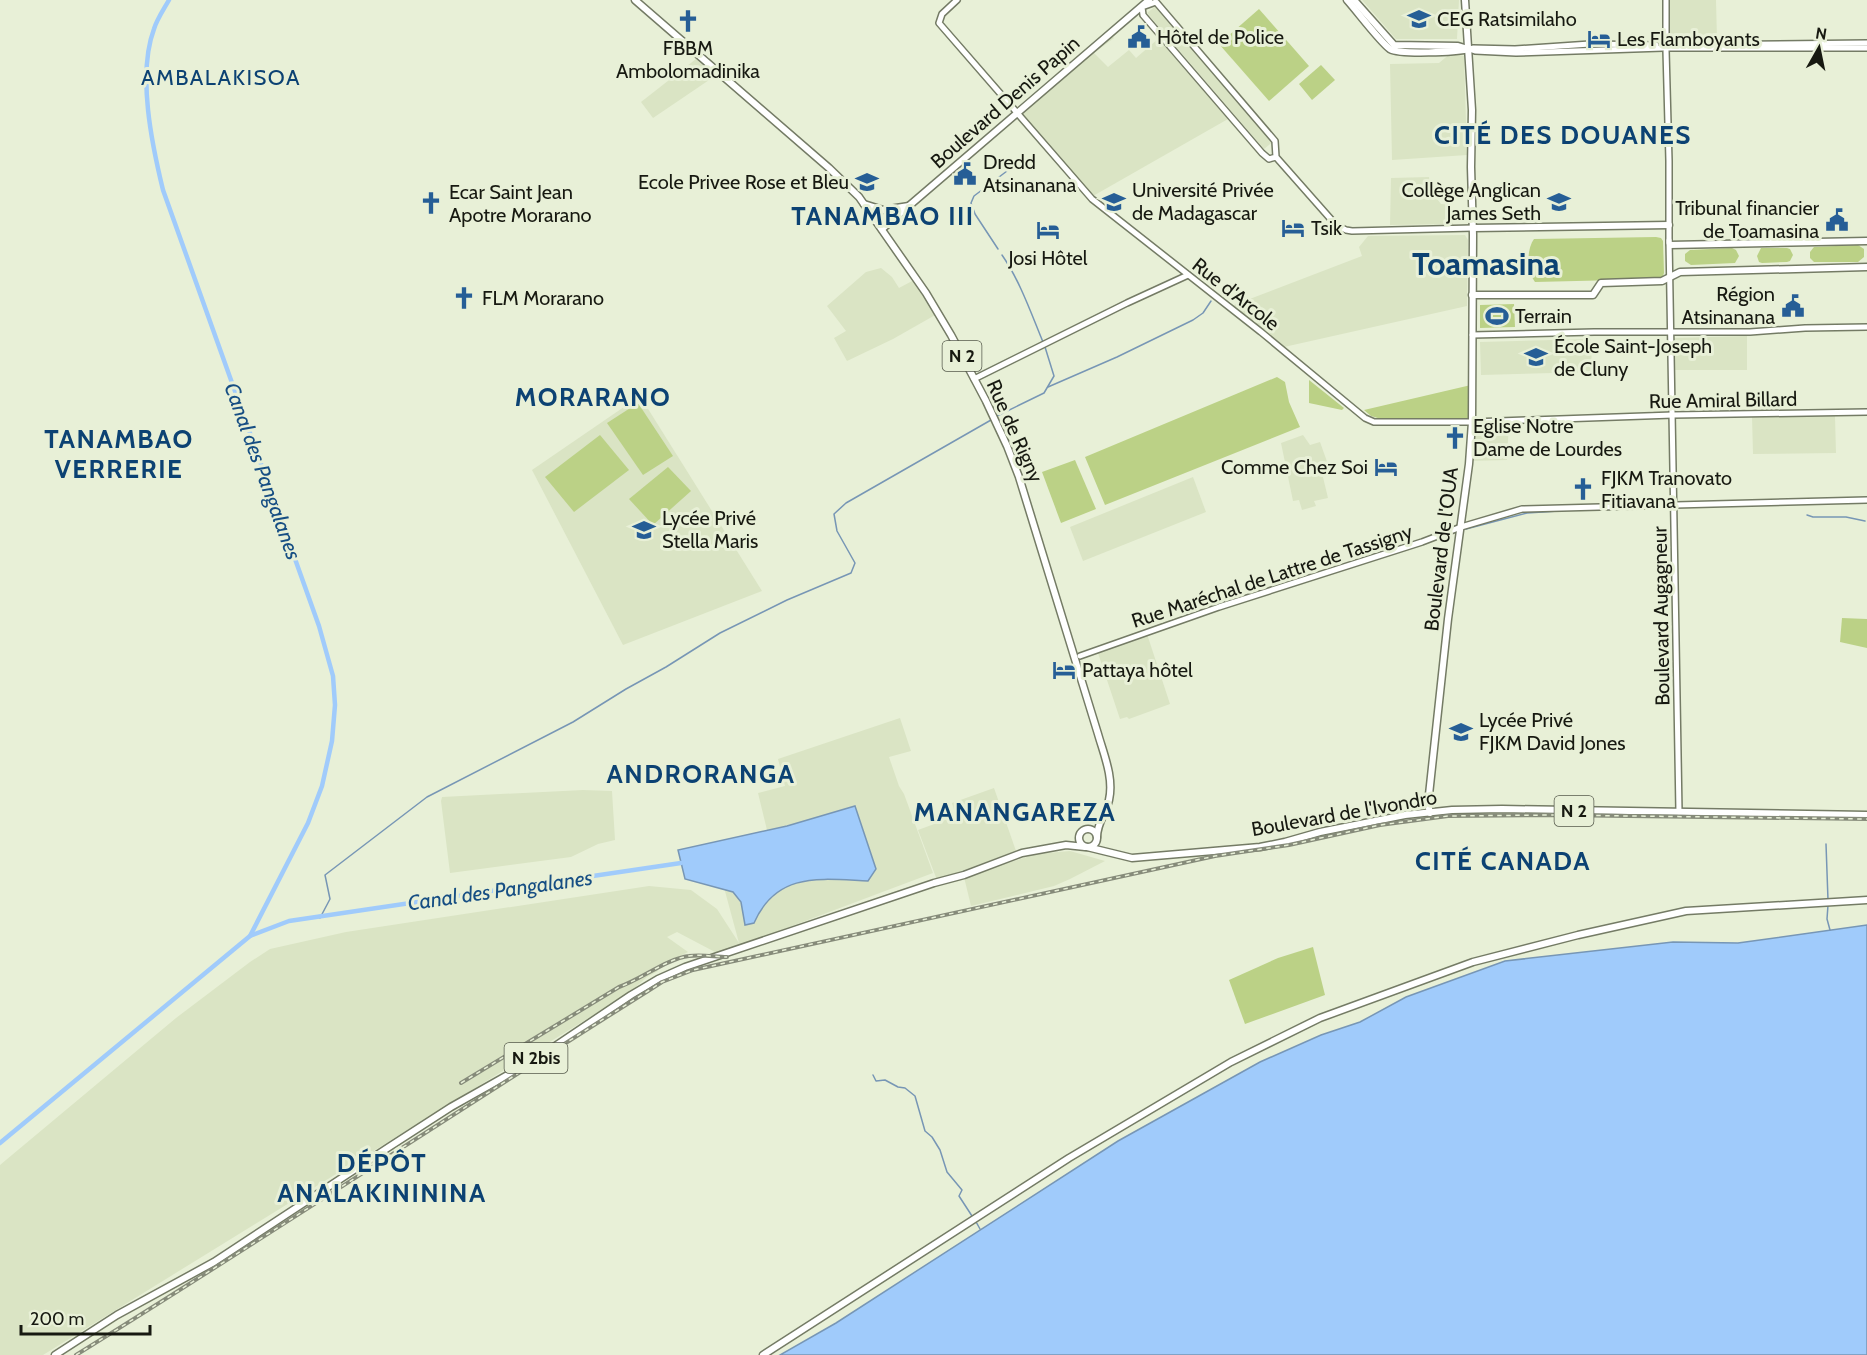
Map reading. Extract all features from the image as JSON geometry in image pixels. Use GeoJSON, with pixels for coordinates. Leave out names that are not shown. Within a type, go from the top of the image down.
{"type":"FeatureCollection","features":[{"type":"Feature","properties":{"kind":"main road","name":"Rue de Rigny"},"geometry":{"type":"LineString","coordinates":[[635,0],[855,192],[939,314],[1007,446],[1022,485],[1098,734],[1111,787],[1108,805],[1097,830],[1097,838]]}},
{"type":"Feature","properties":{"kind":"main road","name":"Boulevard Denis Papin"},"geometry":{"type":"LineString","coordinates":[[882,229],[1149,0]]}},
{"type":"Feature","properties":{"kind":"main road"},"geometry":{"type":"LineString","coordinates":[[1347,0],[1391,50],[1458,52],[1469,49]]}},
{"type":"Feature","properties":{"kind":"main road"},"geometry":{"type":"LineString","coordinates":[[1354,0],[1394,45],[1458,46],[1469,49]]}},
{"type":"Feature","properties":{"kind":"main road","name":"Boulevard de l'OUA"},"geometry":{"type":"LineString","coordinates":[[1430,813],[1428,804],[1444,652],[1469,464],[1472,422],[1472,110],[1465,0]]}},
{"type":"Feature","properties":{"kind":"main road"},"geometry":{"type":"LineString","coordinates":[[864,204],[883,210],[909,206]]}},
{"type":"Feature","properties":{"kind":"main road"},"geometry":{"type":"LineString","coordinates":[[1473,228],[1669,225]]}},
{"type":"Feature","properties":{"kind":"main road"},"geometry":{"type":"LineString","coordinates":[[1669,243],[1867,241]]}},
{"type":"Feature","properties":{"kind":"main road"},"geometry":{"type":"LineString","coordinates":[[1472,295],[1593,295],[1601,283],[1662,281],[1680,272],[1867,267]]}},
{"type":"Feature","properties":{"kind":"main road","name":"Boulevard de l'Ivondro"},"geometry":{"type":"LineString","coordinates":[[1057,846],[1086,847],[1132,858],[1260,847],[1285,843],[1360,823],[1405,815],[1492,809],[1867,815]]}},
{"type":"Feature","properties":{"kind":"main road"},"geometry":{"type":"LineString","coordinates":[[1057,846],[1096,823],[1102,816]]}},
{"type":"Feature","properties":{"kind":"main road"},"geometry":{"type":"LineString","coordinates":[[1083,830],[1091,829],[1104,850],[1116,856]]}},
{"type":"Feature","properties":{"kind":"main road"},"geometry":{"type":"LineString","coordinates":[[1083,830],[1078,841],[1086,847],[1094,845],[1097,838]]}},
{"type":"Feature","properties":{"kind":"main road","name":"N 2bis"},"geometry":{"type":"LineString","coordinates":[[55,1355],[117,1315],[214,1262],[389,1147],[452,1107],[536,1059],[657,979],[685,967],[964,875],[1022,853],[1057,846]]}},
{"type":"Feature","properties":{"kind":"main road"},"geometry":{"type":"LineString","coordinates":[[763,1355],[1069,1158],[1230,1062],[1320,1018],[1473,962],[1578,935],[1686,911],[1867,900]]}},
{"type":"Feature","properties":{"kind":"street","name":"Rue d'Arcole"},"geometry":{"type":"LineString","coordinates":[[957,0],[942,14],[939,23],[1092,199],[1365,418],[1381,423],[1472,422]]}},
{"type":"Feature","properties":{"kind":"street","name":"Boulevard Augagneur"},"geometry":{"type":"LineString","coordinates":[[1666,0],[1679,812]]}},
{"type":"Feature","properties":{"kind":"street"},"geometry":{"type":"LineString","coordinates":[[1276,157],[1269,159],[1262,153],[1143,15],[1142,6],[1156,2],[1275,141],[1276,157],[1336,225],[1346,230],[1473,228]]}},
{"type":"Feature","properties":{"kind":"street"},"geometry":{"type":"LineString","coordinates":[[1469,49],[1516,53],[1666,46],[1867,45]]}},
{"type":"Feature","properties":{"kind":"street"},"geometry":{"type":"LineString","coordinates":[[974,379],[1188,275]]}},
{"type":"Feature","properties":{"kind":"street"},"geometry":{"type":"LineString","coordinates":[[1472,335],[1750,332],[1867,327]]}},
{"type":"Feature","properties":{"kind":"street","name":"Rue Amiral Billard"},"geometry":{"type":"LineString","coordinates":[[1472,422],[1673,415],[1867,412]]}},
{"type":"Feature","properties":{"kind":"street","name":"Rue Maréchal de Lattre de Tassigny"},"geometry":{"type":"LineString","coordinates":[[1080,656],[1461,527],[1522,509],[1867,500]]}},
{"type":"Feature","properties":{"kind":"shaded area","name":"CEG Ratsimilaho"},"geometry":{"type":"Polygon","coordinates":[[[1362,0],[1459,0],[1457,39],[1396,39],[1362,0]]]}},
{"type":"Feature","properties":{"kind":"shaded area"},"geometry":{"type":"Polygon","coordinates":[[[1666,0],[1716,0],[1717,39],[1667,40],[1666,0]]]}},
{"type":"Feature","properties":{"kind":"shaded area"},"geometry":{"type":"Polygon","coordinates":[[[1157,5],[1274,141],[1264,149],[1147,13],[1157,5]]]}},
{"type":"Feature","properties":{"kind":"shaded area"},"geometry":{"type":"Polygon","coordinates":[[[1110,34],[1114,38],[1094,53],[1108,67],[1129,50],[1136,58],[1158,39],[1228,119],[1093,196],[1019,112],[1110,34]]]}},
{"type":"Feature","properties":{"kind":"shaded area"},"geometry":{"type":"Polygon","coordinates":[[[1451,53],[1464,56],[1467,155],[1392,160],[1390,64],[1439,63],[1451,53]]]}},
{"type":"Feature","properties":{"kind":"shaded area"},"geometry":{"type":"Polygon","coordinates":[[[696,59],[715,76],[653,118],[641,102],[696,59]]]}},
{"type":"Feature","properties":{"kind":"shaded area"},"geometry":{"type":"Polygon","coordinates":[[[1429,177],[1430,190],[1441,204],[1452,205],[1453,224],[1390,225],[1391,178],[1429,177]]]}},
{"type":"Feature","properties":{"kind":"shaded area"},"geometry":{"type":"Polygon","coordinates":[[[1465,235],[1468,240],[1467,306],[1284,347],[1235,309],[1234,305],[1362,256],[1359,247],[1368,236],[1465,235]]]}},
{"type":"Feature","properties":{"kind":"shaded area"},"geometry":{"type":"Polygon","coordinates":[[[881,268],[892,277],[899,288],[914,280],[937,314],[847,361],[834,338],[846,331],[827,306],[866,272],[881,268]]]}},
{"type":"Feature","properties":{"kind":"shaded area"},"geometry":{"type":"Polygon","coordinates":[[[1747,336],[1747,370],[1673,370],[1672,338],[1747,336]]]}},
{"type":"Feature","properties":{"kind":"shaded area","name":"École Saint-Joseph de Cluny"},"geometry":{"type":"Polygon","coordinates":[[[1591,339],[1592,372],[1481,375],[1480,342],[1591,339]]]}},
{"type":"Feature","properties":{"kind":"shaded area","name":"Lycée Privé Stella Maris"},"geometry":{"type":"Polygon","coordinates":[[[640,396],[762,591],[623,645],[532,470],[640,396]]]}},
{"type":"Feature","properties":{"kind":"shaded area"},"geometry":{"type":"Polygon","coordinates":[[[1835,416],[1836,453],[1753,454],[1752,417],[1835,416]]]}},
{"type":"Feature","properties":{"kind":"shaded area"},"geometry":{"type":"Polygon","coordinates":[[[1509,422],[1507,460],[1467,461],[1471,425],[1509,422]]]}},
{"type":"Feature","properties":{"kind":"shaded area"},"geometry":{"type":"Polygon","coordinates":[[[1303,435],[1310,445],[1320,442],[1330,470],[1322,473],[1328,498],[1314,501],[1316,506],[1302,510],[1299,500],[1293,501],[1281,443],[1303,435]]]}},
{"type":"Feature","properties":{"kind":"shaded area"},"geometry":{"type":"Polygon","coordinates":[[[1193,477],[1206,512],[1083,561],[1070,527],[1193,477]]]}},
{"type":"Feature","properties":{"kind":"shaded area"},"geometry":{"type":"Polygon","coordinates":[[[1147,634],[1170,704],[1129,719],[1127,717],[1120,719],[1097,650],[1147,634]]]}},
{"type":"Feature","properties":{"kind":"shaded area"},"geometry":{"type":"Polygon","coordinates":[[[900,718],[911,751],[889,757],[933,873],[723,952],[715,952],[677,932],[667,937],[688,952],[657,968],[658,971],[647,977],[629,993],[43,1355],[0,1355],[0,1165],[176,1018],[250,962],[270,949],[346,932],[649,886],[691,890],[717,909],[739,943],[712,843],[767,830],[758,793],[785,786],[778,759],[900,718]]]}},
{"type":"Feature","properties":{"kind":"shaded area"},"geometry":{"type":"Polygon","coordinates":[[[994,788],[1016,851],[937,880],[918,830],[956,816],[952,803],[994,788]]]}},
{"type":"Feature","properties":{"kind":"shaded area"},"geometry":{"type":"Polygon","coordinates":[[[583,790],[612,791],[615,840],[598,844],[571,857],[450,873],[442,797],[583,790]]]}},
{"type":"Feature","properties":{"kind":"shaded area"},"geometry":{"type":"Polygon","coordinates":[[[1070,851],[1105,861],[1054,886],[971,906],[964,877],[1036,854],[1070,851]]]}},
{"type":"Feature","properties":{"kind":"green space"},"geometry":{"type":"Polygon","coordinates":[[[1259,9],[1309,66],[1269,101],[1219,44],[1259,9]]]}},
{"type":"Feature","properties":{"kind":"green space"},"geometry":{"type":"Polygon","coordinates":[[[1321,65],[1335,80],[1312,100],[1299,84],[1321,65]]]}},
{"type":"Feature","properties":{"kind":"green space"},"geometry":{"type":"Polygon","coordinates":[[[1656,237],[1663,241],[1664,273],[1659,279],[1535,282],[1530,273],[1529,255],[1534,239],[1656,237]]]}},
{"type":"Feature","properties":{"kind":"green space"},"geometry":{"type":"Polygon","coordinates":[[[1858,245],[1864,249],[1864,257],[1858,262],[1814,262],[1810,258],[1810,252],[1814,247],[1858,245]]]}},
{"type":"Feature","properties":{"kind":"green space"},"geometry":{"type":"Polygon","coordinates":[[[1732,248],[1739,256],[1735,263],[1691,265],[1685,261],[1685,254],[1690,250],[1732,248]]]}},
{"type":"Feature","properties":{"kind":"green space"},"geometry":{"type":"Polygon","coordinates":[[[1761,248],[1787,248],[1793,255],[1787,262],[1762,263],[1759,262],[1757,256],[1761,248]]]}},
{"type":"Feature","properties":{"kind":"green space","name":"Terrain"},"geometry":{"type":"Polygon","coordinates":[[[1514,304],[1515,327],[1480,328],[1480,305],[1514,304]]]}},
{"type":"Feature","properties":{"kind":"green space"},"geometry":{"type":"Polygon","coordinates":[[[1277,377],[1285,382],[1289,402],[1300,427],[1105,505],[1085,457],[1277,377]]]}},
{"type":"Feature","properties":{"kind":"green space"},"geometry":{"type":"Polygon","coordinates":[[[1309,380],[1344,408],[1342,410],[1309,403],[1309,380]]]}},
{"type":"Feature","properties":{"kind":"green space"},"geometry":{"type":"Polygon","coordinates":[[[1471,385],[1468,418],[1381,419],[1371,416],[1364,410],[1471,385]]]}},
{"type":"Feature","properties":{"kind":"green space"},"geometry":{"type":"Polygon","coordinates":[[[638,403],[673,456],[643,475],[607,423],[638,403]]]}},
{"type":"Feature","properties":{"kind":"green space"},"geometry":{"type":"Polygon","coordinates":[[[600,435],[629,470],[574,512],[545,477],[600,435]]]}},
{"type":"Feature","properties":{"kind":"green space"},"geometry":{"type":"Polygon","coordinates":[[[1075,460],[1096,509],[1061,523],[1042,472],[1075,460]]]}},
{"type":"Feature","properties":{"kind":"green space"},"geometry":{"type":"Polygon","coordinates":[[[668,467],[691,491],[653,525],[629,499],[668,467]]]}},
{"type":"Feature","properties":{"kind":"green space"},"geometry":{"type":"Polygon","coordinates":[[[1842,618],[1867,619],[1867,648],[1840,642],[1842,618]]]}},
{"type":"Feature","properties":{"kind":"green space"},"geometry":{"type":"Polygon","coordinates":[[[1313,947],[1325,995],[1245,1024],[1229,980],[1278,958],[1313,947]]]}},
{"type":"Feature","properties":{"kind":"water"},"geometry":{"type":"Polygon","coordinates":[[[855,806],[876,869],[868,881],[817,880],[788,886],[775,894],[764,906],[754,923],[745,925],[741,902],[733,892],[685,879],[678,850],[787,826],[855,806]]]}},
{"type":"Feature","properties":{"kind":"water"},"geometry":{"type":"Polygon","coordinates":[[[1867,925],[1867,1355],[780,1355],[836,1323],[1118,1141],[1260,1062],[1321,1035],[1360,1022],[1406,997],[1505,961],[1673,942],[1738,943],[1867,925]]]}},
{"type":"Feature","properties":{"kind":"waterway","name":"Canal des Pangalanes"},"geometry":{"type":"LineString","coordinates":[[169,0],[154,29],[149,47],[146,88],[151,131],[163,190],[319,626],[333,676],[335,705],[332,741],[322,786],[308,823],[250,936]]}},
{"type":"Feature","properties":{"kind":"waterway"},"geometry":{"type":"LineString","coordinates":[[998,249],[975,214],[971,203],[974,196],[1007,171]]}},
{"type":"Feature","properties":{"kind":"waterway"},"geometry":{"type":"LineString","coordinates":[[1002,255],[1020,286],[1043,342]]}},
{"type":"Feature","properties":{"kind":"waterway"},"geometry":{"type":"LineString","coordinates":[[1048,387],[1193,320],[1203,313],[1211,301]]}},
{"type":"Feature","properties":{"kind":"waterway"},"geometry":{"type":"LineString","coordinates":[[997,416],[1044,393],[1054,376],[1045,347]]}},
{"type":"Feature","properties":{"kind":"waterway"},"geometry":{"type":"LineString","coordinates":[[320,918],[330,899],[325,875],[427,797],[573,722],[720,633],[787,600],[851,573],[855,563],[837,531],[834,514],[846,503],[991,420]]}},
{"type":"Feature","properties":{"kind":"waterway"},"geometry":{"type":"LineString","coordinates":[[1466,529],[1527,513],[1558,511]]}},
{"type":"Feature","properties":{"kind":"waterway"},"geometry":{"type":"LineString","coordinates":[[1807,515],[1846,517],[1865,521]]}},
{"type":"Feature","properties":{"kind":"waterway"},"geometry":{"type":"LineString","coordinates":[[1826,844],[1828,900]]}},
{"type":"Feature","properties":{"kind":"waterway","name":"Canal des Pangalanes"},"geometry":{"type":"LineString","coordinates":[[0,1143],[250,936],[289,921],[681,863]]}},
{"type":"Feature","properties":{"kind":"waterway"},"geometry":{"type":"LineString","coordinates":[[1828,905],[1827,919],[1830,930]]}},
{"type":"Feature","properties":{"kind":"waterway"},"geometry":{"type":"LineString","coordinates":[[873,1075],[876,1081],[885,1080],[905,1088],[915,1096],[925,1131],[940,1150],[947,1172],[962,1190],[959,1196],[972,1216]]}},
{"type":"Feature","properties":{"kind":"waterway"},"geometry":{"type":"LineString","coordinates":[[975,1220],[980,1229]]}},
{"type":"Feature","properties":{"kind":"railway"},"geometry":{"type":"LineString","coordinates":[[76,1355],[662,982],[693,970],[1215,856],[1289,845],[1380,825],[1448,816],[1867,819]]}},
{"type":"Feature","properties":{"kind":"railway"},"geometry":{"type":"LineString","coordinates":[[461,1083],[619,987],[663,965],[689,956],[727,957]]}},
{"type":"Feature","properties":{"kind":"place","name":"CEG Ratsimilaho"},"geometry":{"type":"Point","coordinates":[1419,19]}},
{"type":"Feature","properties":{"kind":"place","name":"FBBM Ambolomadinika"},"geometry":{"type":"Point","coordinates":[688,21]}},
{"type":"Feature","properties":{"kind":"place","name":"Hôtel de Police"},"geometry":{"type":"Point","coordinates":[1139,37]}},
{"type":"Feature","properties":{"kind":"place","name":"Les Flamboyants"},"geometry":{"type":"Point","coordinates":[1599,39]}},
{"type":"Feature","properties":{"kind":"place","name":"Dredd Atsinanana"},"geometry":{"type":"Point","coordinates":[965,174]}},
{"type":"Feature","properties":{"kind":"place","name":"Ecole Privee Rose et Bleu"},"geometry":{"type":"Point","coordinates":[867,182]}},
{"type":"Feature","properties":{"kind":"place","name":"Université Privée de Madagascar"},"geometry":{"type":"Point","coordinates":[1114,202]}},
{"type":"Feature","properties":{"kind":"place","name":"Collège Anglican James Seth"},"geometry":{"type":"Point","coordinates":[1559,202]}},
{"type":"Feature","properties":{"kind":"place","name":"Ecar Saint Jean Apotre Morarano"},"geometry":{"type":"Point","coordinates":[431,203]}},
{"type":"Feature","properties":{"kind":"place","name":"Tribunal financier de Toamasina"},"geometry":{"type":"Point","coordinates":[1837,220]}},
{"type":"Feature","properties":{"kind":"place","name":"Tsik"},"geometry":{"type":"Point","coordinates":[1293,228]}},
{"type":"Feature","properties":{"kind":"place","name":"Josi Hôtel"},"geometry":{"type":"Point","coordinates":[1048,230]}},
{"type":"Feature","properties":{"kind":"place","name":"FLM Morarano"},"geometry":{"type":"Point","coordinates":[464,298]}},
{"type":"Feature","properties":{"kind":"place","name":"Région Atsinanana"},"geometry":{"type":"Point","coordinates":[1793,306]}},
{"type":"Feature","properties":{"kind":"place","name":"Terrain"},"geometry":{"type":"Point","coordinates":[1497,316]}},
{"type":"Feature","properties":{"kind":"place","name":"École Saint-Joseph de Cluny"},"geometry":{"type":"Point","coordinates":[1536,357]}},
{"type":"Feature","properties":{"kind":"place","name":"Eglise Notre Dame de Lourdes"},"geometry":{"type":"Point","coordinates":[1455,438]}},
{"type":"Feature","properties":{"kind":"place","name":"Comme Chez Soi"},"geometry":{"type":"Point","coordinates":[1386,467]}},
{"type":"Feature","properties":{"kind":"place","name":"FJKM Tranovato Fitiavana"},"geometry":{"type":"Point","coordinates":[1583,489]}},
{"type":"Feature","properties":{"kind":"place","name":"Lycée Privé Stella Maris"},"geometry":{"type":"Point","coordinates":[644,530]}},
{"type":"Feature","properties":{"kind":"place","name":"Pattaya hôtel"},"geometry":{"type":"Point","coordinates":[1064,670]}},
{"type":"Feature","properties":{"kind":"place","name":"Lycée Privé FJKM David Jones"},"geometry":{"type":"Point","coordinates":[1461,732]}},
{"type":"Feature","properties":{"kind":"district","name":"AMBALAKISOA"},"geometry":{"type":"Point","coordinates":[221,77]}},
{"type":"Feature","properties":{"kind":"district","name":"CITÉ DES DOUANES"},"geometry":{"type":"Point","coordinates":[1563,135]}},
{"type":"Feature","properties":{"kind":"district","name":"TANAMBAO III"},"geometry":{"type":"Point","coordinates":[883,216]}},
{"type":"Feature","properties":{"kind":"district","name":"Toamasina"},"geometry":{"type":"Point","coordinates":[1486,263]}},
{"type":"Feature","properties":{"kind":"district","name":"MORARANO"},"geometry":{"type":"Point","coordinates":[593,397]}},
{"type":"Feature","properties":{"kind":"district","name":"TANAMBAO VERRERIE"},"geometry":{"type":"Point","coordinates":[119,454]}},
{"type":"Feature","properties":{"kind":"district","name":"ANDRORANGA"},"geometry":{"type":"Point","coordinates":[701,774]}},
{"type":"Feature","properties":{"kind":"district","name":"MANANGAREZA"},"geometry":{"type":"Point","coordinates":[1015,812]}},
{"type":"Feature","properties":{"kind":"district","name":"CITÉ CANADA"},"geometry":{"type":"Point","coordinates":[1503,861]}},
{"type":"Feature","properties":{"kind":"district","name":"DÉPÔT ANALAKINININA"},"geometry":{"type":"Point","coordinates":[382,1178]}}]}
